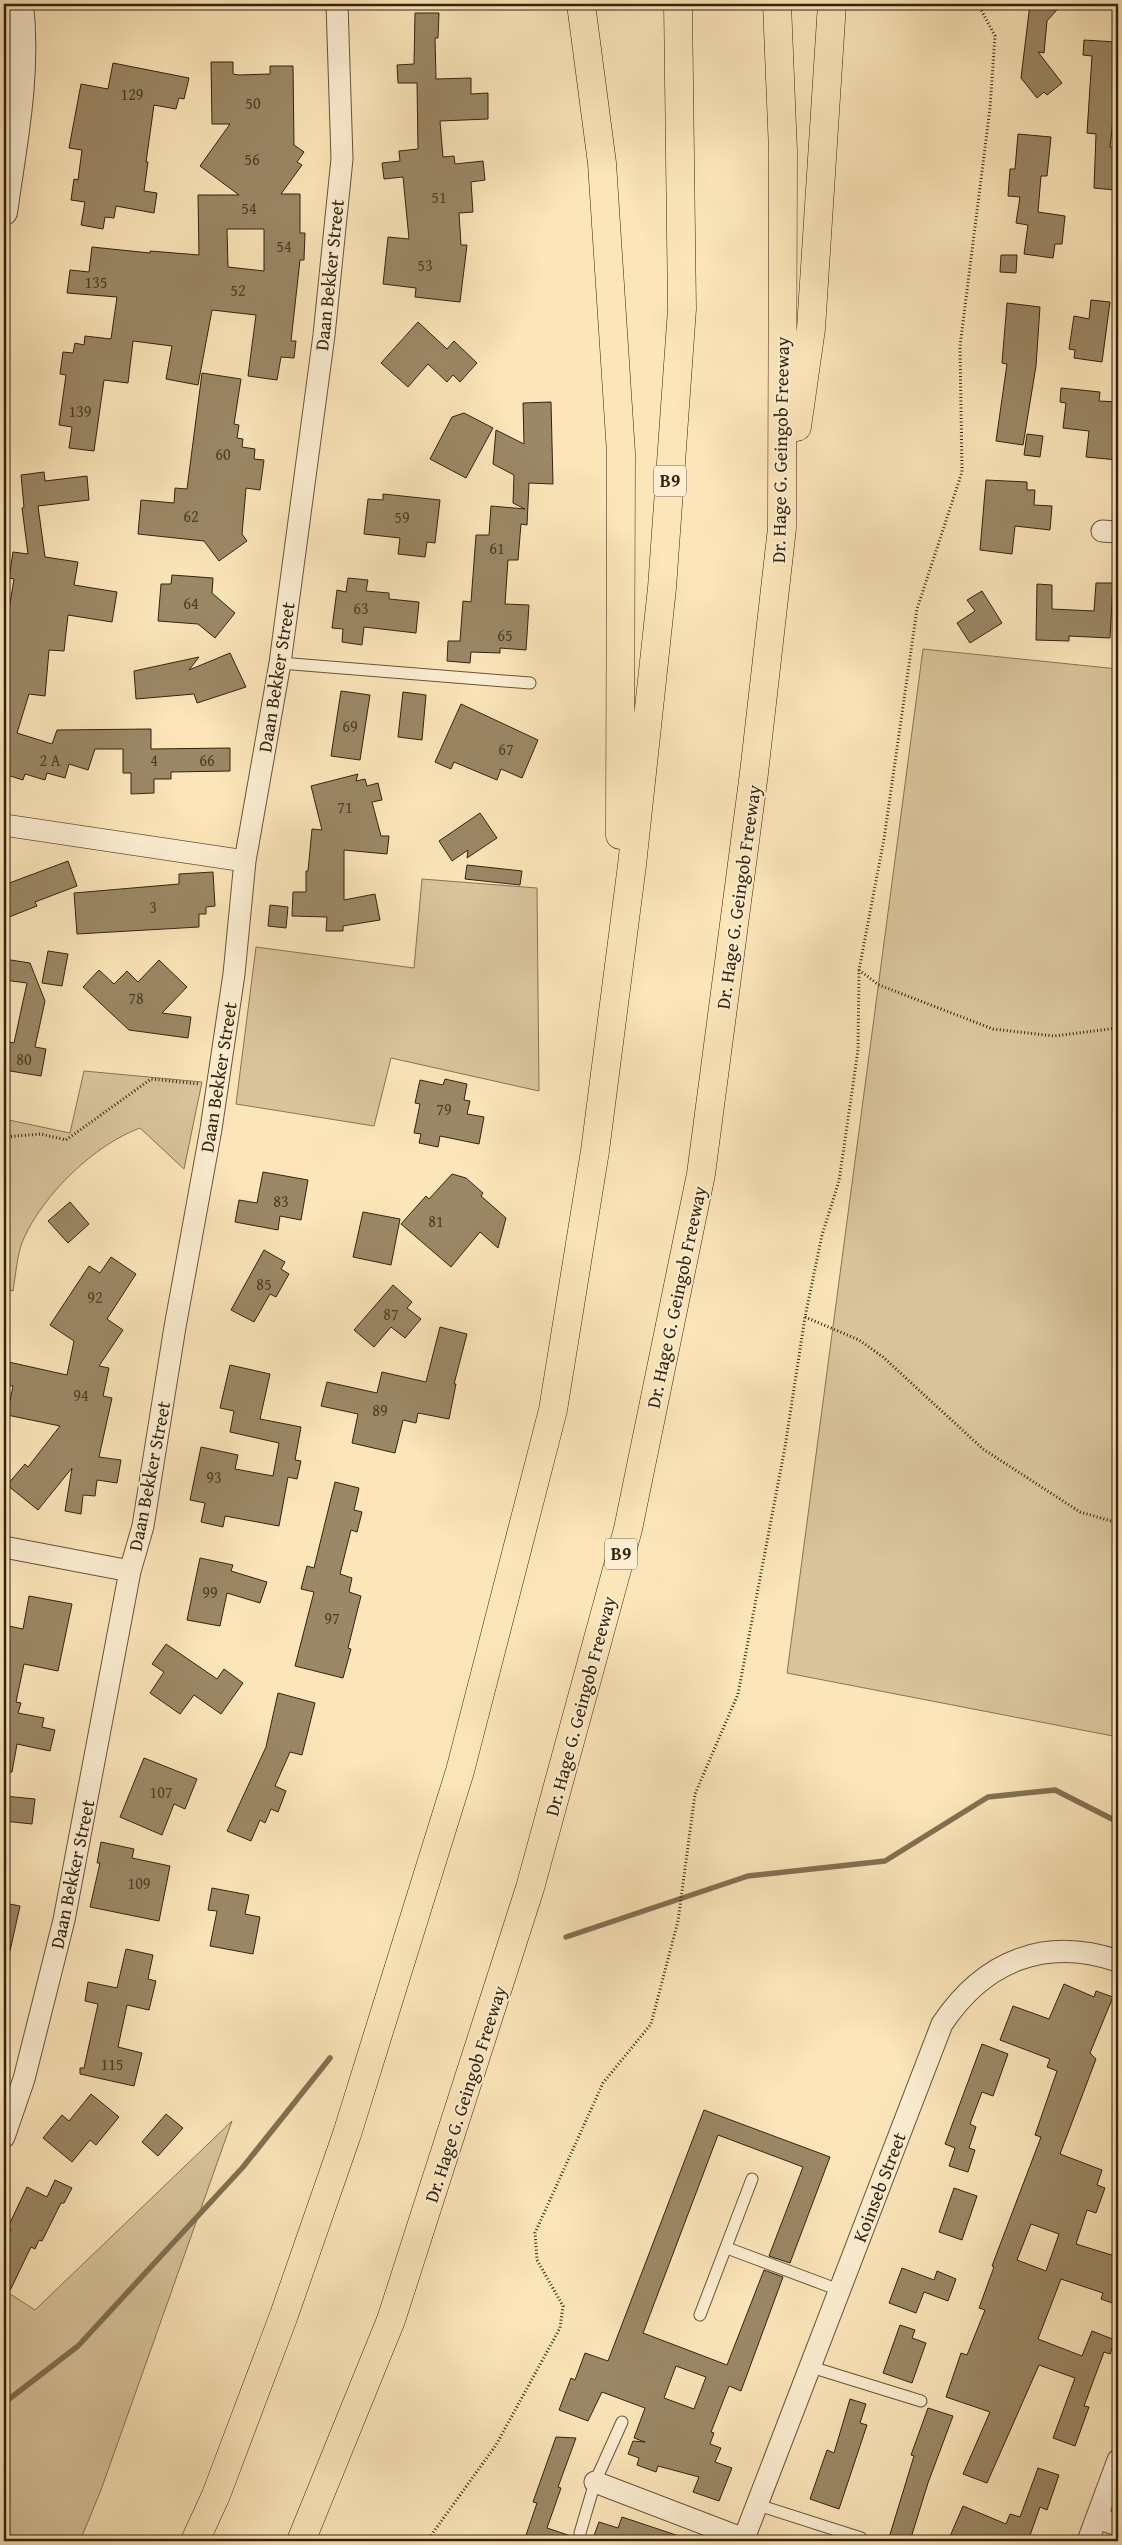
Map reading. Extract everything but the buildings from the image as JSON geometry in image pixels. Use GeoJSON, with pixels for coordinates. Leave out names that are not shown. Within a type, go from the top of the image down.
{"type":"FeatureCollection","features":[{"type":"Feature","properties":{"kind":"highway"},"geometry":{"type":"LineString","coordinates":[[582,4],[602,163],[621,453],[620,957]]}},
{"type":"Feature","properties":{"kind":"highway","name":"B9"},"geometry":{"type":"LineString","coordinates":[[195,2541],[216,2495],[284,2315],[348,2134],[460,1771],[552,1410],[595,1151],[620,957],[662,588],[682,308],[678,4]]}},
{"type":"Feature","properties":{"kind":"highway","name":"Dr. Hage G. Geingob Freeway"},"geometry":{"type":"LineString","coordinates":[[302,2541],[391,2320],[466,2092],[530,1888],[628,1529],[701,1174],[754,773],[782,528],[783,151],[778,4]]}},
{"type":"Feature","properties":{"kind":"highway"},"geometry":{"type":"LineString","coordinates":[[782,528],[811,329],[832,4]]}},
{"type":"Feature","properties":{"kind":"street"},"geometry":{"type":"LineString","coordinates":[[4,212],[22,92],[23,68],[20,4]]}},
{"type":"Feature","properties":{"kind":"street","name":"Daan Bekker Street"},"geometry":{"type":"LineString","coordinates":[[4,2137],[24,2080],[64,1920],[130,1572],[143,1526],[175,1327],[211,1128],[234,974],[245,861],[280,663],[324,334],[342,159],[337,4]]}},
{"type":"Feature","properties":{"kind":"street"},"geometry":{"type":"LineString","coordinates":[[4,825],[245,861]]}},
{"type":"Feature","properties":{"kind":"street"},"geometry":{"type":"LineString","coordinates":[[4,1547],[130,1572]]}},
{"type":"Feature","properties":{"kind":"street","name":"Koinseb Street"},"geometry":{"type":"LineString","coordinates":[[744,2540],[942,2024],[958,2000],[982,1979],[1007,1964],[1051,1951],[1093,1952],[1118,1961]]}},
{"type":"Feature","properties":{"kind":"street"},"geometry":{"type":"LineString","coordinates":[[1088,2541],[1118,2460]]}},
{"type":"Feature","properties":{"kind":"street"},"geometry":{"type":"LineString","coordinates":[[595,2482],[744,2540]]}},
{"type":"Feature","properties":{"kind":"street"},"geometry":{"type":"LineString","coordinates":[[1096,2518],[1118,2525]]}},
{"type":"Feature","properties":{"kind":"lane"},"geometry":{"type":"LineString","coordinates":[[280,663],[530,682]]}},
{"type":"Feature","properties":{"kind":"lane"},"geometry":{"type":"LineString","coordinates":[[700,2316],[752,2179]]}},
{"type":"Feature","properties":{"kind":"lane"},"geometry":{"type":"LineString","coordinates":[[727,2248],[839,2290]]}},
{"type":"Feature","properties":{"kind":"lane"},"geometry":{"type":"LineString","coordinates":[[811,2367],[922,2401]]}},
{"type":"Feature","properties":{"kind":"lane"},"geometry":{"type":"LineString","coordinates":[[580,2534],[595,2482],[622,2422]]}},
{"type":"Feature","properties":{"kind":"lane"},"geometry":{"type":"LineString","coordinates":[[758,2505],[861,2538]]}},
{"type":"Feature","properties":{"kind":"path"},"geometry":{"type":"LineString","coordinates":[[427,2541],[496,2446],[560,2328],[562,2306],[537,2260],[535,2233],[604,2083],[651,2024],[678,1921],[694,1794],[738,1694],[785,1448],[805,1318],[822,1235],[839,1181],[858,1050],[859,970],[884,839],[917,609],[962,472],[960,346],[990,108],[995,36],[978,4]]}},
{"type":"Feature","properties":{"kind":"path"},"geometry":{"type":"LineString","coordinates":[[859,970],[879,985],[993,1029],[1054,1036],[1118,1028]]}},
{"type":"Feature","properties":{"kind":"path"},"geometry":{"type":"LineString","coordinates":[[4,1137],[41,1134],[62,1140],[71,1138],[150,1079],[205,1085]]}},
{"type":"Feature","properties":{"kind":"path"},"geometry":{"type":"LineString","coordinates":[[805,1318],[859,1340],[883,1357],[983,1449],[1080,1512],[1118,1523]]}},
{"type":"Feature","properties":{"kind":"shaded area"},"geometry":{"type":"Polygon","coordinates":[[[923,649],[1118,669],[1118,1737],[787,1673],[923,649]]]}},
{"type":"Feature","properties":{"kind":"shaded area"},"geometry":{"type":"Polygon","coordinates":[[[422,879],[537,888],[539,1091],[391,1058],[374,1126],[236,1104],[256,947],[414,968],[422,879]]]}},
{"type":"Feature","properties":{"kind":"shaded area"},"geometry":{"type":"Polygon","coordinates":[[[84,1071],[202,1082],[184,1169],[140,1128],[105,1146],[72,1173],[44,1205],[24,1238],[18,1257],[13,1291],[4,1289],[4,1119],[70,1133],[84,1071]]]}},
{"type":"Feature","properties":{"kind":"shaded area"},"geometry":{"type":"Polygon","coordinates":[[[232,2121],[101,2490],[80,2541],[4,2541],[4,2290],[35,2310],[232,2121]]]}},
{"type":"Feature","properties":{"kind":"waterway"},"geometry":{"type":"LineString","coordinates":[[566,1937],[748,1876],[885,1861],[988,1797],[1055,1790],[1118,1822]]}},
{"type":"Feature","properties":{"kind":"waterway"},"geometry":{"type":"LineString","coordinates":[[4,2403],[78,2346],[243,2167],[330,2058]]}}]}
